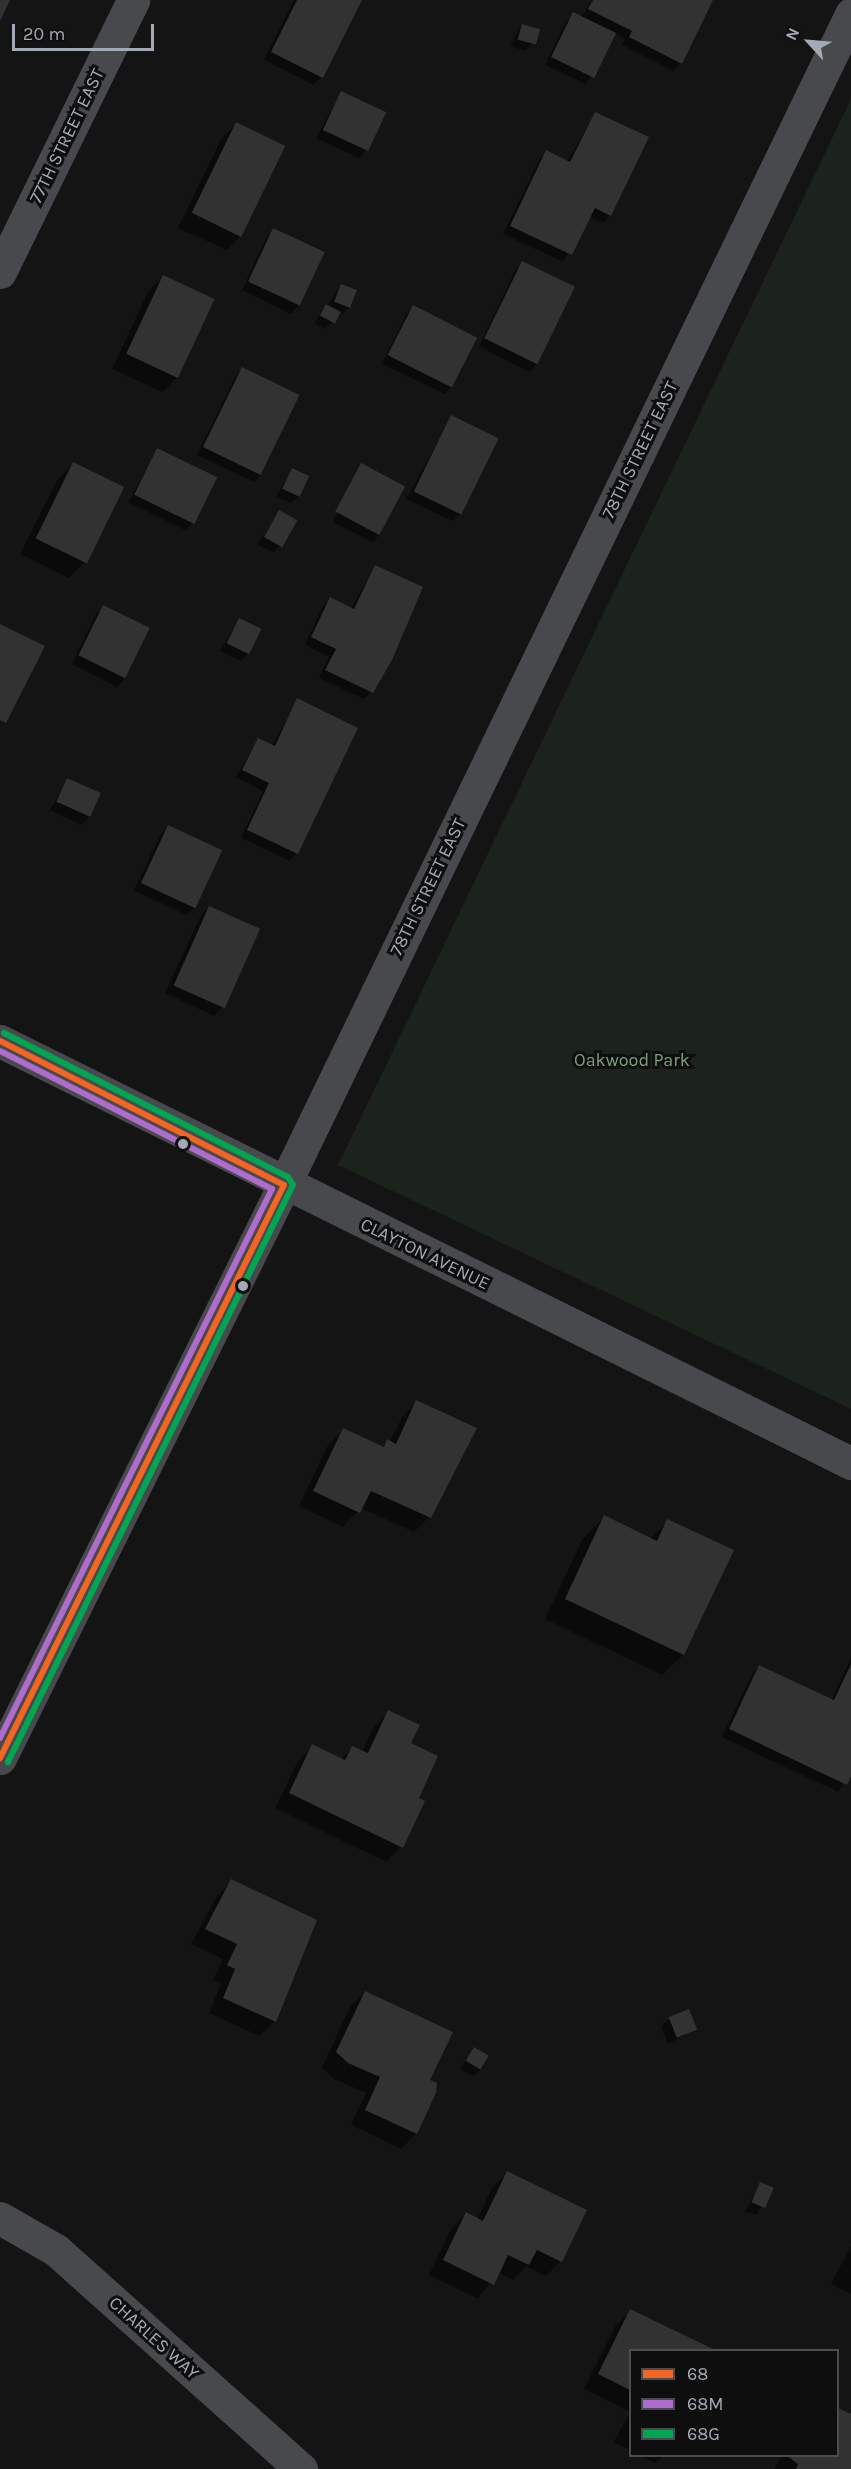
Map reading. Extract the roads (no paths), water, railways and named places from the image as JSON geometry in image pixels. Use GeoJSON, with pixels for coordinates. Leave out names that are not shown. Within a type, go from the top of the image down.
{"type":"FeatureCollection","features":[{"type":"Feature","properties":{"kind":"street","name":"77TH STREET EAST"},"geometry":{"type":"LineString","coordinates":[[0,273],[133,0]]}},
{"type":"Feature","properties":{"kind":"street","name":"78TH STREET EAST"},"geometry":{"type":"LineString","coordinates":[[0,1758],[284,1185],[851,14]]}},
{"type":"Feature","properties":{"kind":"street","name":"CLAYTON AVENUE"},"geometry":{"type":"LineString","coordinates":[[0,1041],[284,1185],[851,1463]]}},
{"type":"Feature","properties":{"kind":"street","name":"CHARLES WAY"},"geometry":{"type":"LineString","coordinates":[[0,2218],[56,2250],[301,2469]]}},
{"type":"Feature","properties":{"kind":"park label","name":"Oakwood Park"},"geometry":{"type":"Point","coordinates":[632,1060]}}]}
